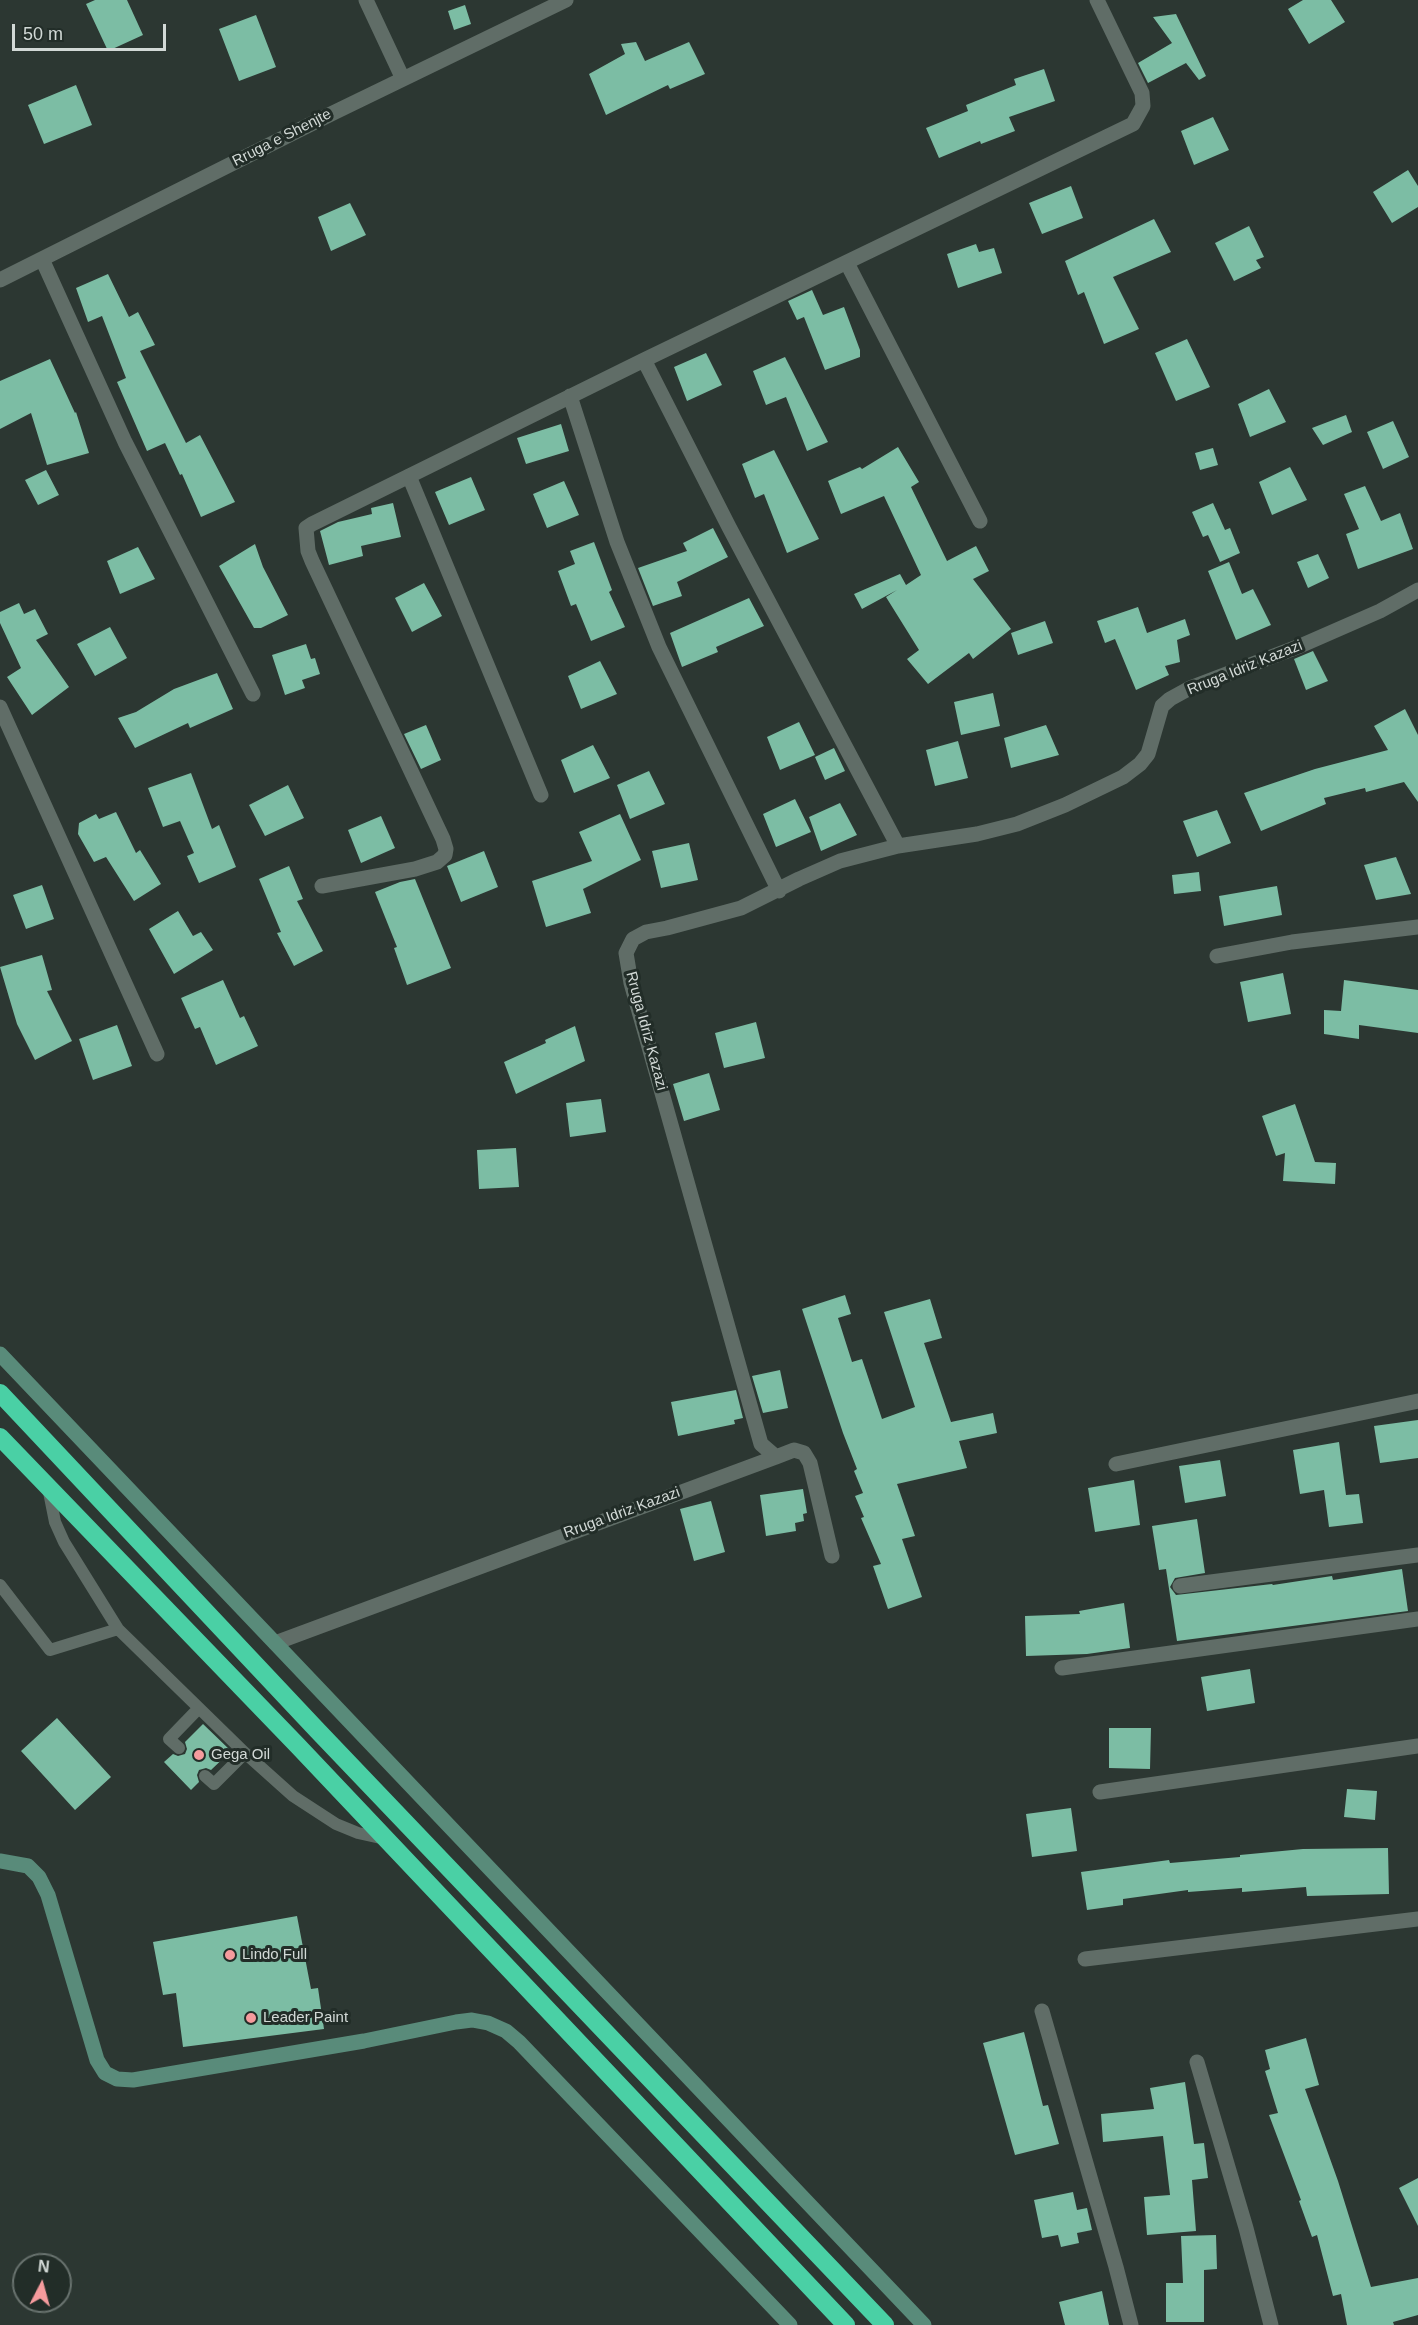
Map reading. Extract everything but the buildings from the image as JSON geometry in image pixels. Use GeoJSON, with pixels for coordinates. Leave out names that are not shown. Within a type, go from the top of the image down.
{"type":"FeatureCollection","features":[{"type":"Feature","properties":{"kind":"highway"},"geometry":{"type":"LineString","coordinates":[[0,1393],[885,2325]]}},
{"type":"Feature","properties":{"kind":"highway"},"geometry":{"type":"LineString","coordinates":[[0,1437],[386,1839],[846,2325]]}},
{"type":"Feature","properties":{"kind":"street"},"geometry":{"type":"LineString","coordinates":[[366,0],[403,79]]}},
{"type":"Feature","properties":{"kind":"street","name":"Rruga e Shenjte"},"geometry":{"type":"LineString","coordinates":[[0,280],[566,0]]}},
{"type":"Feature","properties":{"kind":"street"},"geometry":{"type":"LineString","coordinates":[[322,885],[415,869],[437,861],[445,855],[443,839],[312,561],[306,528],[570,396],[1133,124],[1143,106],[1142,93],[1096,0]]}},
{"type":"Feature","properties":{"kind":"street"},"geometry":{"type":"LineString","coordinates":[[42,259],[125,442],[253,694]]}},
{"type":"Feature","properties":{"kind":"street"},"geometry":{"type":"LineString","coordinates":[[847,262],[980,521]]}},
{"type":"Feature","properties":{"kind":"street"},"geometry":{"type":"LineString","coordinates":[[644,360],[729,528],[898,846]]}},
{"type":"Feature","properties":{"kind":"street"},"geometry":{"type":"LineString","coordinates":[[570,396],[618,542],[659,647],[779,891]]}},
{"type":"Feature","properties":{"kind":"street"},"geometry":{"type":"LineString","coordinates":[[409,476],[541,795]]}},
{"type":"Feature","properties":{"kind":"street","name":"Rruga Idriz Kazazi"},"geometry":{"type":"LineString","coordinates":[[776,1456],[761,1444],[631,983],[626,953],[633,939],[646,932],[679,926],[741,908],[840,861],[898,846],[977,834],[1017,824],[1065,805],[1123,777],[1140,764],[1148,754],[1162,706],[1170,699],[1190,688],[1380,611],[1418,590]]}},
{"type":"Feature","properties":{"kind":"street"},"geometry":{"type":"LineString","coordinates":[[0,707],[157,1054]]}},
{"type":"Feature","properties":{"kind":"street"},"geometry":{"type":"LineString","coordinates":[[1217,956],[1292,942],[1418,927]]}},
{"type":"Feature","properties":{"kind":"street"},"geometry":{"type":"LineString","coordinates":[[0,1354],[924,2325]]}},
{"type":"Feature","properties":{"kind":"street"},"geometry":{"type":"LineString","coordinates":[[1116,1464],[1418,1401]]}},
{"type":"Feature","properties":{"kind":"street"},"geometry":{"type":"LineString","coordinates":[[776,1456],[794,1450],[804,1453],[810,1462],[832,1556]]}},
{"type":"Feature","properties":{"kind":"street","name":"Rruga Idriz Kazazi"},"geometry":{"type":"LineString","coordinates":[[275,1643],[776,1456]]}},
{"type":"Feature","properties":{"kind":"street"},"geometry":{"type":"LineString","coordinates":[[1179,1586],[1418,1555]]}},
{"type":"Feature","properties":{"kind":"street"},"geometry":{"type":"LineString","coordinates":[[1062,1668],[1418,1619]]}},
{"type":"Feature","properties":{"kind":"street"},"geometry":{"type":"LineString","coordinates":[[1100,1792],[1418,1746]]}},
{"type":"Feature","properties":{"kind":"street"},"geometry":{"type":"LineString","coordinates":[[0,1861],[28,1866],[44,1886],[97,2060],[105,2073],[117,2079],[133,2079],[364,2041],[456,2022],[472,2020],[488,2022],[506,2031],[519,2042],[790,2325]]}},
{"type":"Feature","properties":{"kind":"street"},"geometry":{"type":"LineString","coordinates":[[1085,1959],[1418,1919]]}},
{"type":"Feature","properties":{"kind":"street"},"geometry":{"type":"LineString","coordinates":[[1042,2011],[1131,2325]]}},
{"type":"Feature","properties":{"kind":"street"},"geometry":{"type":"LineString","coordinates":[[1197,2062],[1246,2229],[1271,2325]]}},
{"type":"Feature","properties":{"kind":"lane"},"geometry":{"type":"LineString","coordinates":[[48,1487],[55,1522],[64,1542],[118,1629],[293,1796],[336,1824],[358,1833],[386,1839]]}},
{"type":"Feature","properties":{"kind":"lane"},"geometry":{"type":"LineString","coordinates":[[0,1585],[50,1650],[118,1629]]}},
{"type":"Feature","properties":{"kind":"lane"},"geometry":{"type":"LineString","coordinates":[[178,1748],[169,1739],[199,1708]]}},
{"type":"Feature","properties":{"kind":"lane"},"geometry":{"type":"LineString","coordinates":[[205,1776],[214,1784],[249,1756]]}},
{"type":"Feature","properties":{"kind":"place","name":"Gega Oil"},"geometry":{"type":"Point","coordinates":[199,1755]}},
{"type":"Feature","properties":{"kind":"place","name":"Lindo Full"},"geometry":{"type":"Point","coordinates":[230,1955]}},
{"type":"Feature","properties":{"kind":"place","name":"Leader Paint"},"geometry":{"type":"Point","coordinates":[251,2018]}}]}
